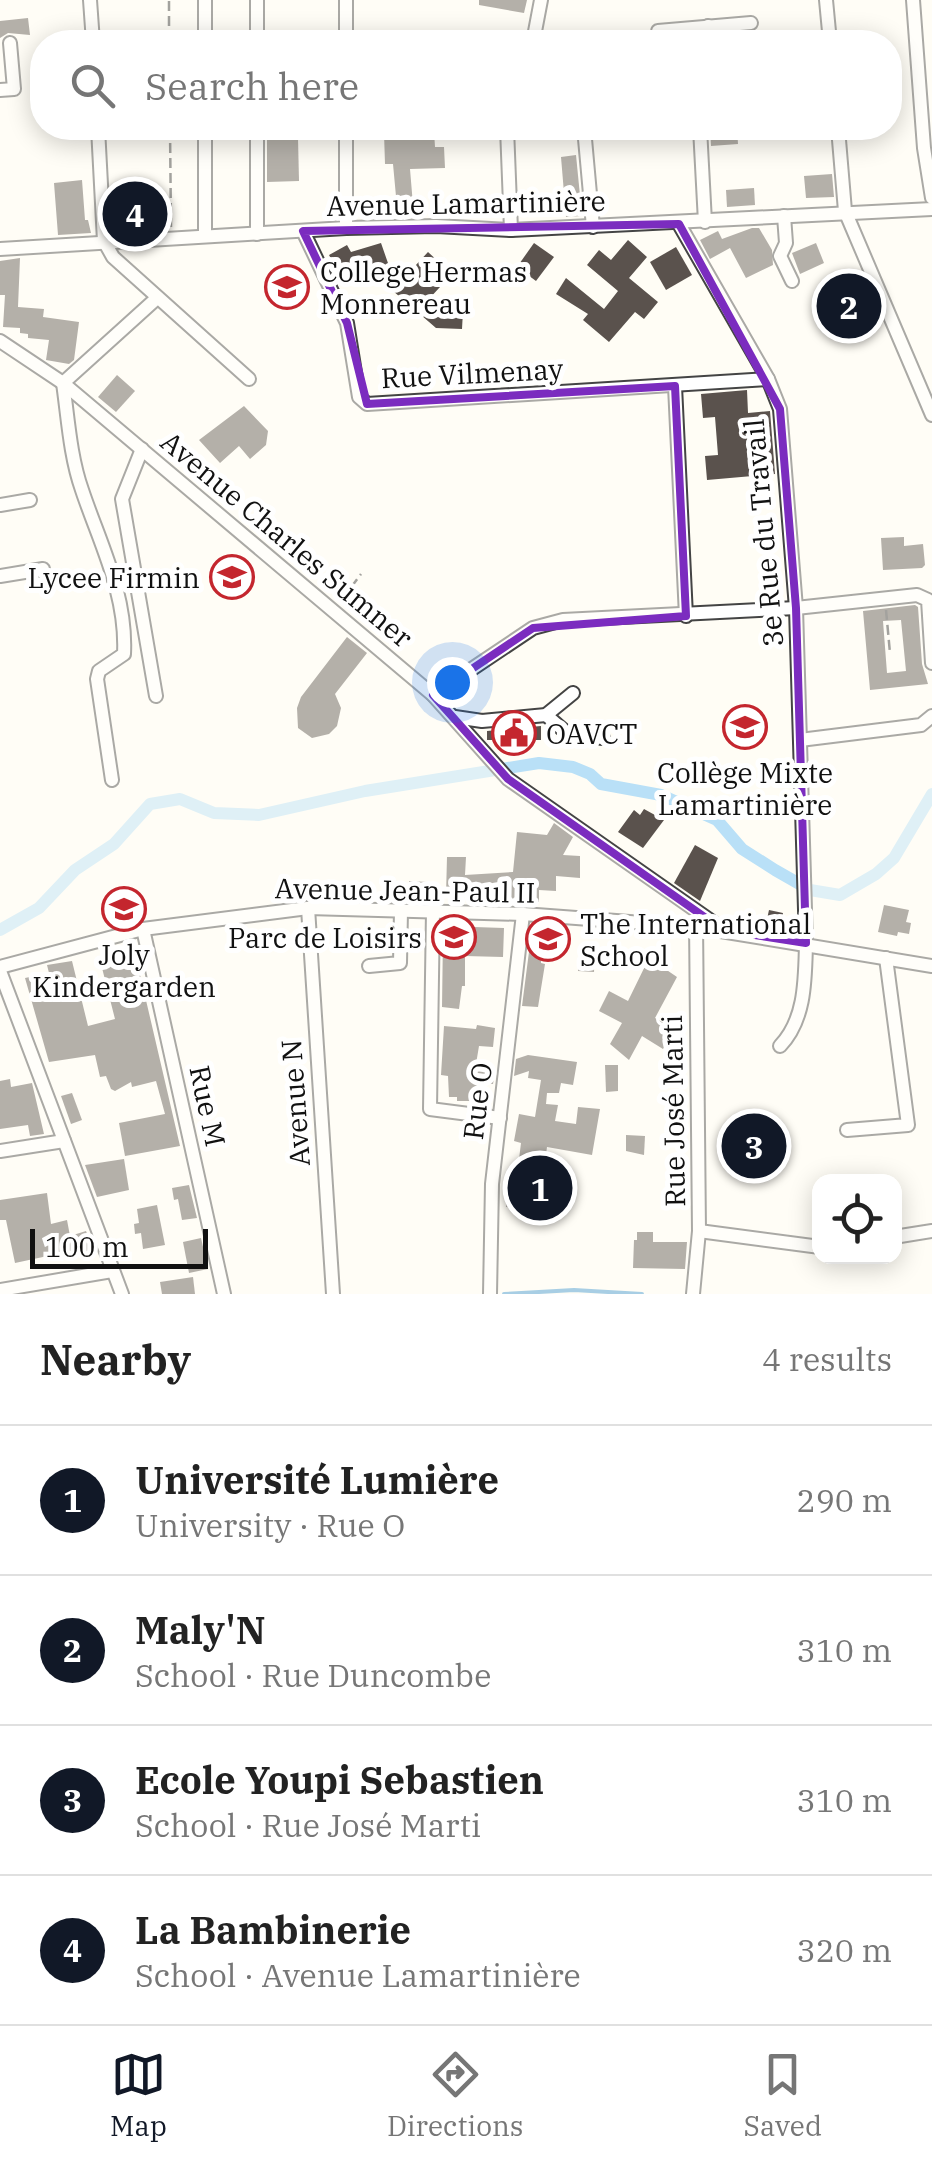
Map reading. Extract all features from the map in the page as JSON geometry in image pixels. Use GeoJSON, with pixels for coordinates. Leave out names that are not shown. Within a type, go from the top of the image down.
{"type":"FeatureCollection","features":[{"type":"Feature","properties":{"kind":"street"},"geometry":{"type":"LineString","coordinates":[[90,0],[92,30]]}},
{"type":"Feature","properties":{"kind":"street"},"geometry":{"type":"LineString","coordinates":[[205,0],[205,30]]}},
{"type":"Feature","properties":{"kind":"street"},"geometry":{"type":"LineString","coordinates":[[257,0],[257,30]]}},
{"type":"Feature","properties":{"kind":"street"},"geometry":{"type":"LineString","coordinates":[[346,0],[346,30]]}},
{"type":"Feature","properties":{"kind":"street"},"geometry":{"type":"LineString","coordinates":[[535,30],[541,0]]}},
{"type":"Feature","properties":{"kind":"street"},"geometry":{"type":"LineString","coordinates":[[826,0],[829,30]]}},
{"type":"Feature","properties":{"kind":"street"},"geometry":{"type":"LineString","coordinates":[[912,0],[932,198]]}},
{"type":"Feature","properties":{"kind":"street"},"geometry":{"type":"LineString","coordinates":[[668,30],[751,22]]}},
{"type":"Feature","properties":{"kind":"street"},"geometry":{"type":"LineString","coordinates":[[707,30],[708,26]]}},
{"type":"Feature","properties":{"kind":"street"},"geometry":{"type":"LineString","coordinates":[[0,90],[14,89],[10,42]]}},
{"type":"Feature","properties":{"kind":"street"},"geometry":{"type":"LineString","coordinates":[[99,140],[104,241],[112,256],[249,379]]}},
{"type":"Feature","properties":{"kind":"street"},"geometry":{"type":"LineString","coordinates":[[205,140],[205,236]]}},
{"type":"Feature","properties":{"kind":"street"},"geometry":{"type":"LineString","coordinates":[[257,140],[257,234]]}},
{"type":"Feature","properties":{"kind":"street"},"geometry":{"type":"LineString","coordinates":[[346,140],[346,228]]}},
{"type":"Feature","properties":{"kind":"street"},"geometry":{"type":"LineString","coordinates":[[507,140],[510,230]]}},
{"type":"Feature","properties":{"kind":"street"},"geometry":{"type":"LineString","coordinates":[[585,140],[593,227]]}},
{"type":"Feature","properties":{"kind":"street"},"geometry":{"type":"LineString","coordinates":[[701,140],[704,222]]}},
{"type":"Feature","properties":{"kind":"street"},"geometry":{"type":"LineString","coordinates":[[839,140],[845,211],[932,415]]}},
{"type":"Feature","properties":{"kind":"street","name":"Avenue Lamartinière"},"geometry":{"type":"LineString","coordinates":[[0,250],[346,228],[436,226],[510,230],[932,209]]}},
{"type":"Feature","properties":{"kind":"street"},"geometry":{"type":"LineString","coordinates":[[784,216],[786,243],[780,256],[792,281]]}},
{"type":"Feature","properties":{"kind":"street","name":"3e Rue du Travail"},"geometry":{"type":"LineString","coordinates":[[678,224],[768,379],[780,409],[796,608],[806,944],[803,996],[794,1028],[780,1046]]}},
{"type":"Feature","properties":{"kind":"street","name":"Rue Vilmenay"},"geometry":{"type":"LineString","coordinates":[[303,231],[347,323],[359,397],[367,404],[768,379]]}},
{"type":"Feature","properties":{"kind":"street"},"geometry":{"type":"LineString","coordinates":[[112,780],[98,678],[99,671],[124,654],[125,640],[117,584],[76,466],[63,383],[158,298]]}},
{"type":"Feature","properties":{"kind":"street","name":"Avenue Charles Sumner"},"geometry":{"type":"LineString","coordinates":[[0,341],[63,383],[433,695],[508,779],[723,930]]}},
{"type":"Feature","properties":{"kind":"street"},"geometry":{"type":"LineString","coordinates":[[675,386],[686,616]]}},
{"type":"Feature","properties":{"kind":"street"},"geometry":{"type":"LineString","coordinates":[[142,449],[122,500],[123,518],[156,696]]}},
{"type":"Feature","properties":{"kind":"street"},"geometry":{"type":"LineString","coordinates":[[0,505],[30,500]]}},
{"type":"Feature","properties":{"kind":"street"},"geometry":{"type":"LineString","coordinates":[[0,576],[43,569]]}},
{"type":"Feature","properties":{"kind":"street"},"geometry":{"type":"LineString","coordinates":[[433,695],[533,628],[563,620],[796,608],[917,594],[928,600],[932,663]]}},
{"type":"Feature","properties":{"kind":"street"},"geometry":{"type":"LineString","coordinates":[[455,717],[482,721],[546,715],[573,694]]}},
{"type":"Feature","properties":{"kind":"street"},"geometry":{"type":"LineString","coordinates":[[546,715],[568,734],[603,738]]}},
{"type":"Feature","properties":{"kind":"street"},"geometry":{"type":"LineString","coordinates":[[800,740],[921,725],[932,716]]}},
{"type":"Feature","properties":{"kind":"street","name":"Avenue Jean-Paul II"},"geometry":{"type":"LineString","coordinates":[[0,969],[143,929],[308,908],[524,914],[696,926],[932,966]]}},
{"type":"Feature","properties":{"kind":"street","name":"Avenue N"},"geometry":{"type":"LineString","coordinates":[[308,908],[332,1294]]}},
{"type":"Feature","properties":{"kind":"street","name":"Rue José Marti"},"geometry":{"type":"LineString","coordinates":[[693,1294],[699,1231],[695,910]]}},
{"type":"Feature","properties":{"kind":"street"},"geometry":{"type":"LineString","coordinates":[[369,966],[400,963],[401,912]]}},
{"type":"Feature","properties":{"kind":"street"},"geometry":{"type":"LineString","coordinates":[[433,912],[430,1109],[500,1118]]}},
{"type":"Feature","properties":{"kind":"street","name":"Rue O"},"geometry":{"type":"LineString","coordinates":[[490,1287],[492,1184],[524,914]]}},
{"type":"Feature","properties":{"kind":"street","name":"Rue M"},"geometry":{"type":"LineString","coordinates":[[143,929],[224,1294]]}},
{"type":"Feature","properties":{"kind":"street"},"geometry":{"type":"LineString","coordinates":[[847,1130],[908,1125],[886,958]]}},
{"type":"Feature","properties":{"kind":"street"},"geometry":{"type":"LineString","coordinates":[[0,969],[122,1294]]}},
{"type":"Feature","properties":{"kind":"street"},"geometry":{"type":"LineString","coordinates":[[0,1151],[64,1142]]}},
{"type":"Feature","properties":{"kind":"street"},"geometry":{"type":"LineString","coordinates":[[699,1231],[812,1246]]}},
{"type":"Feature","properties":{"kind":"street"},"geometry":{"type":"LineString","coordinates":[[902,1236],[932,1231]]}},
{"type":"Feature","properties":{"kind":"street"},"geometry":{"type":"LineString","coordinates":[[0,1290],[112,1271]]}},
{"type":"Feature","properties":{"kind":"path"},"geometry":{"type":"LineString","coordinates":[[169,2],[170,30]]}},
{"type":"Feature","properties":{"kind":"path"},"geometry":{"type":"LineString","coordinates":[[170,140],[171,238]]}},
{"type":"Feature","properties":{"kind":"path"},"geometry":{"type":"LineString","coordinates":[[342,618],[360,600],[352,586],[361,574]]}},
{"type":"Feature","properties":{"kind":"path"},"geometry":{"type":"LineString","coordinates":[[884,598],[890,653]]}},
{"type":"Feature","properties":{"kind":"highlighted area"},"geometry":{"type":"Polygon","coordinates":[[[679,224],[780,409],[796,608],[806,943],[723,930],[508,779],[433,695],[533,628],[686,616],[675,386],[367,404],[347,323],[303,231],[679,224]]]}},
{"type":"Feature","properties":{"kind":"building"},"geometry":{"type":"Polygon","coordinates":[[[479,0],[527,0],[524,13],[479,5],[479,0]]]}},
{"type":"Feature","properties":{"kind":"building"},"geometry":{"type":"Polygon","coordinates":[[[28,18],[30,35],[8,33],[0,38],[0,21],[28,18]]]}},
{"type":"Feature","properties":{"kind":"building"},"geometry":{"type":"Polygon","coordinates":[[[267,140],[298,140],[299,181],[267,182],[267,140]]]}},
{"type":"Feature","properties":{"kind":"building"},"geometry":{"type":"Polygon","coordinates":[[[384,140],[435,140],[435,147],[444,147],[445,168],[410,169],[413,205],[397,207],[393,164],[385,164],[384,140]]]}},
{"type":"Feature","properties":{"kind":"building"},"geometry":{"type":"Polygon","coordinates":[[[711,140],[738,140],[738,144],[711,146],[711,140]]]}},
{"type":"Feature","properties":{"kind":"building"},"geometry":{"type":"Polygon","coordinates":[[[576,155],[582,216],[566,217],[561,157],[576,155]]]}},
{"type":"Feature","properties":{"kind":"building"},"geometry":{"type":"Polygon","coordinates":[[[832,174],[834,197],[806,198],[804,176],[832,174]]]}},
{"type":"Feature","properties":{"kind":"building"},"geometry":{"type":"Polygon","coordinates":[[[82,180],[85,220],[91,233],[58,235],[54,183],[82,180]]]}},
{"type":"Feature","properties":{"kind":"building"},"geometry":{"type":"Polygon","coordinates":[[[754,188],[755,205],[727,207],[726,190],[754,188]]]}},
{"type":"Feature","properties":{"kind":"building"},"geometry":{"type":"Polygon","coordinates":[[[759,228],[772,250],[773,265],[746,278],[730,248],[710,259],[700,240],[718,231],[722,239],[759,228]]]}},
{"type":"Feature","properties":{"kind":"building"},"geometry":{"type":"Polygon","coordinates":[[[628,240],[647,257],[629,278],[658,302],[644,319],[635,312],[609,342],[583,320],[588,314],[556,294],[566,278],[604,309],[618,291],[587,265],[599,250],[611,260],[628,240]]]}},
{"type":"Feature","properties":{"kind":"building"},"geometry":{"type":"Polygon","coordinates":[[[381,243],[389,266],[403,279],[428,252],[452,274],[428,300],[440,310],[463,311],[462,329],[436,328],[371,272],[368,261],[340,276],[329,255],[347,245],[351,252],[381,243]]]}},
{"type":"Feature","properties":{"kind":"building"},"geometry":{"type":"Polygon","coordinates":[[[534,243],[554,257],[536,281],[517,267],[534,243]]]}},
{"type":"Feature","properties":{"kind":"building"},"geometry":{"type":"Polygon","coordinates":[[[816,243],[824,263],[800,274],[792,253],[816,243]]]}},
{"type":"Feature","properties":{"kind":"building"},"geometry":{"type":"Polygon","coordinates":[[[676,247],[692,275],[666,290],[650,262],[676,247]]]}},
{"type":"Feature","properties":{"kind":"building"},"geometry":{"type":"Polygon","coordinates":[[[20,258],[18,307],[44,309],[43,317],[79,322],[74,360],[69,364],[46,360],[49,340],[28,338],[28,334],[20,333],[20,328],[3,327],[5,295],[0,295],[0,261],[20,258]]]}},
{"type":"Feature","properties":{"kind":"building"},"geometry":{"type":"Polygon","coordinates":[[[117,375],[135,391],[116,412],[98,397],[117,375]]]}},
{"type":"Feature","properties":{"kind":"building"},"geometry":{"type":"Polygon","coordinates":[[[747,390],[748,413],[770,411],[775,474],[707,480],[705,456],[718,455],[715,417],[703,418],[701,394],[747,390]]]}},
{"type":"Feature","properties":{"kind":"building"},"geometry":{"type":"Polygon","coordinates":[[[244,406],[268,431],[266,445],[250,459],[239,446],[220,463],[199,440],[244,406]]]}},
{"type":"Feature","properties":{"kind":"building"},"geometry":{"type":"Polygon","coordinates":[[[758,519],[776,519],[777,539],[758,540],[758,519]]]}},
{"type":"Feature","properties":{"kind":"building"},"geometry":{"type":"Polygon","coordinates":[[[904,537],[904,546],[923,544],[925,565],[883,570],[881,538],[904,537]]]}},
{"type":"Feature","properties":{"kind":"building"},"geometry":{"type":"Polygon","coordinates":[[[918,607],[922,664],[928,684],[870,690],[863,611],[918,607]],[[901,620],[883,621],[887,673],[906,671],[901,620]]]}},
{"type":"Feature","properties":{"kind":"building"},"geometry":{"type":"Polygon","coordinates":[[[347,637],[367,653],[335,694],[341,708],[337,726],[329,734],[312,738],[298,728],[297,708],[301,697],[347,637]]]}},
{"type":"Feature","properties":{"kind":"building","name":"OAVCT"},"geometry":{"type":"Polygon","coordinates":[[[541,726],[541,740],[487,740],[487,731],[541,726]]]}},
{"type":"Feature","properties":{"kind":"building"},"geometry":{"type":"Polygon","coordinates":[[[644,809],[664,820],[643,848],[618,832],[634,810],[640,815],[644,809]]]}},
{"type":"Feature","properties":{"kind":"building"},"geometry":{"type":"Polygon","coordinates":[[[554,823],[573,837],[563,855],[580,856],[580,878],[556,876],[556,891],[539,890],[539,902],[497,900],[498,888],[446,895],[447,857],[466,857],[465,875],[513,872],[517,832],[547,835],[554,823]]]}},
{"type":"Feature","properties":{"kind":"building"},"geometry":{"type":"Polygon","coordinates":[[[695,845],[718,858],[700,901],[674,883],[695,845]]]}},
{"type":"Feature","properties":{"kind":"building"},"geometry":{"type":"Polygon","coordinates":[[[409,881],[427,882],[426,901],[409,901],[409,881]]]}},
{"type":"Feature","properties":{"kind":"building"},"geometry":{"type":"Polygon","coordinates":[[[884,905],[909,910],[909,934],[878,932],[884,905]]]}},
{"type":"Feature","properties":{"kind":"building"},"geometry":{"type":"Polygon","coordinates":[[[769,910],[783,913],[782,919],[789,920],[788,932],[765,928],[769,910]]]}},
{"type":"Feature","properties":{"kind":"building"},"geometry":{"type":"Polygon","coordinates":[[[474,927],[504,928],[503,957],[465,956],[465,986],[459,1009],[442,1007],[443,935],[474,935],[474,927]]]}},
{"type":"Feature","properties":{"kind":"building"},"geometry":{"type":"Polygon","coordinates":[[[530,944],[542,945],[541,963],[545,964],[538,1007],[522,1006],[530,944]]]}},
{"type":"Feature","properties":{"kind":"building"},"geometry":{"type":"Polygon","coordinates":[[[580,945],[595,946],[594,972],[578,971],[580,945]]]}},
{"type":"Feature","properties":{"kind":"building"},"geometry":{"type":"Polygon","coordinates":[[[135,953],[180,1146],[125,1156],[119,1123],[165,1114],[156,1081],[132,1087],[131,1082],[115,1091],[106,1076],[100,1077],[95,1055],[49,1062],[25,978],[49,973],[47,965],[72,961],[88,1026],[115,1019],[100,960],[135,953]]]}},
{"type":"Feature","properties":{"kind":"building"},"geometry":{"type":"Polygon","coordinates":[[[649,958],[677,977],[655,1018],[674,1029],[663,1049],[642,1036],[629,1060],[610,1044],[622,1023],[599,1011],[609,991],[628,1001],[649,958]]]}},
{"type":"Feature","properties":{"kind":"building"},"geometry":{"type":"Polygon","coordinates":[[[477,1025],[495,1028],[493,1047],[479,1046],[475,1070],[495,1072],[493,1084],[477,1083],[478,1101],[457,1101],[457,1097],[449,1097],[448,1076],[441,1075],[444,1026],[476,1029],[477,1025]]]}},
{"type":"Feature","properties":{"kind":"building"},"geometry":{"type":"Polygon","coordinates":[[[528,1055],[577,1062],[573,1085],[561,1083],[559,1093],[547,1093],[546,1104],[558,1105],[555,1121],[576,1124],[578,1107],[600,1109],[592,1155],[547,1147],[545,1162],[519,1159],[521,1143],[514,1141],[519,1114],[535,1117],[541,1080],[528,1078],[529,1071],[514,1076],[516,1059],[528,1055]]]}},
{"type":"Feature","properties":{"kind":"building"},"geometry":{"type":"Polygon","coordinates":[[[605,1065],[618,1065],[618,1091],[606,1092],[605,1065]]]}},
{"type":"Feature","properties":{"kind":"building"},"geometry":{"type":"Polygon","coordinates":[[[10,1079],[11,1087],[32,1083],[44,1134],[30,1136],[28,1125],[0,1129],[0,1081],[10,1079]]]}},
{"type":"Feature","properties":{"kind":"building"},"geometry":{"type":"Polygon","coordinates":[[[72,1093],[82,1120],[71,1124],[61,1096],[72,1093]]]}},
{"type":"Feature","properties":{"kind":"building"},"geometry":{"type":"Polygon","coordinates":[[[626,1135],[645,1136],[644,1155],[626,1151],[626,1135]]]}},
{"type":"Feature","properties":{"kind":"building"},"geometry":{"type":"Polygon","coordinates":[[[124,1159],[129,1190],[97,1197],[85,1165],[124,1159]]]}},
{"type":"Feature","properties":{"kind":"building"},"geometry":{"type":"Polygon","coordinates":[[[189,1185],[197,1218],[182,1220],[172,1188],[189,1185]]]}},
{"type":"Feature","properties":{"kind":"building"},"geometry":{"type":"Polygon","coordinates":[[[507,1186],[559,1188],[558,1210],[506,1207],[507,1186]]]}},
{"type":"Feature","properties":{"kind":"building"},"geometry":{"type":"Polygon","coordinates":[[[47,1193],[51,1224],[67,1220],[70,1236],[86,1231],[93,1250],[82,1253],[80,1249],[15,1263],[6,1220],[0,1220],[0,1200],[47,1193]]]}},
{"type":"Feature","properties":{"kind":"building"},"geometry":{"type":"Polygon","coordinates":[[[157,1205],[165,1245],[143,1249],[141,1233],[135,1234],[134,1224],[139,1223],[137,1209],[157,1205]]]}},
{"type":"Feature","properties":{"kind":"building"},"geometry":{"type":"Polygon","coordinates":[[[637,1232],[653,1232],[653,1242],[687,1242],[685,1269],[633,1268],[637,1232]]]}},
{"type":"Feature","properties":{"kind":"building"},"geometry":{"type":"Polygon","coordinates":[[[201,1238],[208,1269],[189,1273],[183,1242],[201,1238]]]}},
{"type":"Feature","properties":{"kind":"building"},"geometry":{"type":"Polygon","coordinates":[[[193,1277],[195,1294],[162,1294],[160,1282],[193,1277]]]}},
{"type":"Feature","properties":{"kind":"waterway"},"geometry":{"type":"LineString","coordinates":[[0,930],[39,908],[75,870],[114,844],[150,804],[180,799],[214,813],[259,815],[365,791],[539,763],[573,767],[601,784],[661,795],[717,820],[742,849],[775,870],[810,890],[840,895],[876,874],[894,858],[932,794]]}},
{"type":"Feature","properties":{"kind":"waterway"},"geometry":{"type":"LineString","coordinates":[[504,1294],[574,1290],[642,1294]]}},
{"type":"Feature","properties":{"kind":"place","name":"La Bambinerie"},"geometry":{"type":"Point","coordinates":[135,214]}},
{"type":"Feature","properties":{"kind":"place","name":"College Hermas Monnereau"},"geometry":{"type":"Point","coordinates":[287,287]}},
{"type":"Feature","properties":{"kind":"place","name":"Maly'N"},"geometry":{"type":"Point","coordinates":[849,306]}},
{"type":"Feature","properties":{"kind":"place","name":"Lycee Firmin"},"geometry":{"type":"Point","coordinates":[232,577]}},
{"type":"Feature","properties":{"kind":"place","name":"Collège Mixte Lamartinière"},"geometry":{"type":"Point","coordinates":[745,727]}},
{"type":"Feature","properties":{"kind":"place","name":"OAVCT"},"geometry":{"type":"Point","coordinates":[514,733]}},
{"type":"Feature","properties":{"kind":"place","name":"Joly Kindergarden"},"geometry":{"type":"Point","coordinates":[124,909]}},
{"type":"Feature","properties":{"kind":"place","name":"Parc de Loisirs"},"geometry":{"type":"Point","coordinates":[454,937]}},
{"type":"Feature","properties":{"kind":"place","name":"The International School"},"geometry":{"type":"Point","coordinates":[548,939]}},
{"type":"Feature","properties":{"kind":"place","name":"Ecole Youpi Sebastien"},"geometry":{"type":"Point","coordinates":[754,1146]}},
{"type":"Feature","properties":{"kind":"place","name":"Université Lumière"},"geometry":{"type":"Point","coordinates":[540,1188]}}]}
